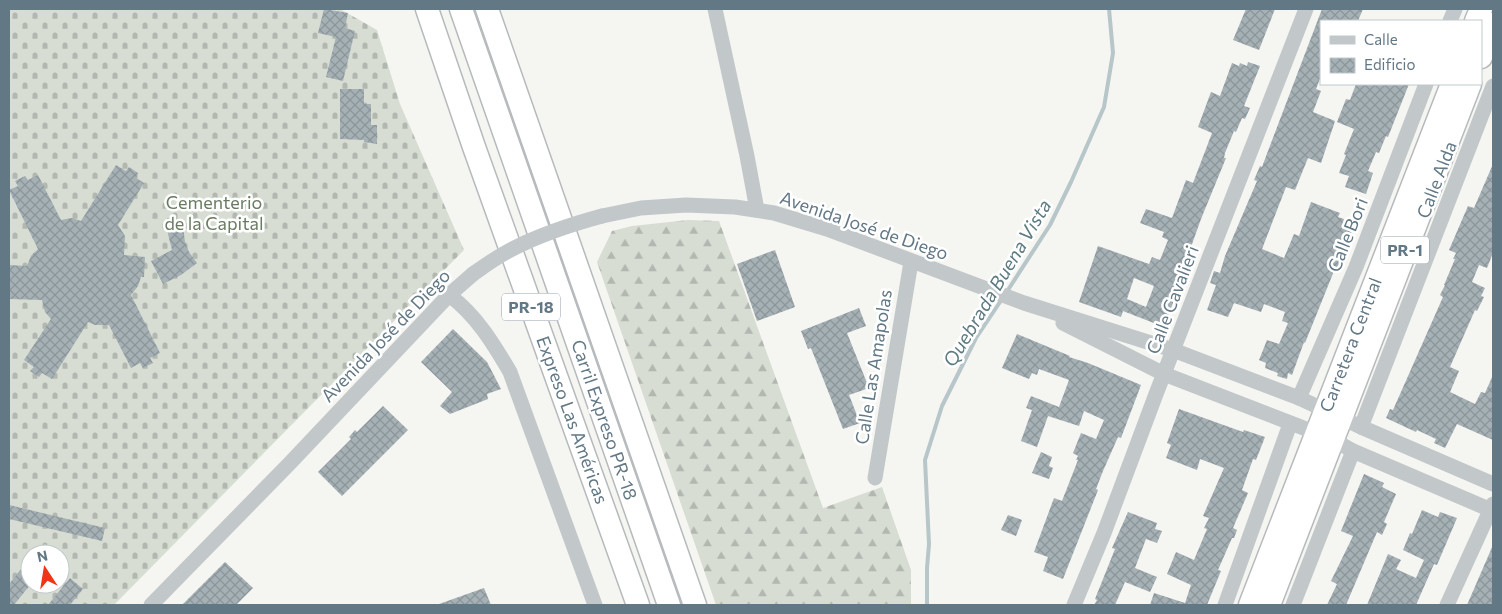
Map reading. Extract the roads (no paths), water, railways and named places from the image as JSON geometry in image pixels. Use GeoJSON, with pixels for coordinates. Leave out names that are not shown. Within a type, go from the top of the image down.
{"type":"FeatureCollection","features":[{"type":"Feature","properties":{"kind":"highway","name":"Expreso Las Américas"},"geometry":{"type":"LineString","coordinates":[[427,9],[638,605]]}},
{"type":"Feature","properties":{"kind":"highway","name":"Carril Expreso PR-18"},"geometry":{"type":"LineString","coordinates":[[461,9],[669,605]]}},
{"type":"Feature","properties":{"kind":"highway","name":"PR-18"},"geometry":{"type":"LineString","coordinates":[[487,9],[695,605]]}},
{"type":"Feature","properties":{"kind":"highway"},"geometry":{"type":"LineString","coordinates":[[1482,54],[1493,24]]}},
{"type":"Feature","properties":{"kind":"highway","name":"Carretera Central"},"geometry":{"type":"LineString","coordinates":[[1333,414],[1452,85]]}},
{"type":"Feature","properties":{"kind":"highway","name":"Carretera Central"},"geometry":{"type":"LineString","coordinates":[[1250,605],[1324,436],[1470,85]]}},
{"type":"Feature","properties":{"kind":"highway","name":"Carretera Central"},"geometry":{"type":"LineString","coordinates":[[1269,605],[1324,436]]}},
{"type":"Feature","properties":{"kind":"street"},"geometry":{"type":"LineString","coordinates":[[715,9],[757,210]]}},
{"type":"Feature","properties":{"kind":"street","name":"Calle Cavalieri"},"geometry":{"type":"LineString","coordinates":[[1074,605],[1306,9]]}},
{"type":"Feature","properties":{"kind":"street","name":"Calle Bori"},"geometry":{"type":"LineString","coordinates":[[1299,398],[1356,267],[1426,85]]}},
{"type":"Feature","properties":{"kind":"street","name":"Calle Alda"},"geometry":{"type":"LineString","coordinates":[[1361,427],[1493,86]]}},
{"type":"Feature","properties":{"kind":"street","name":"Avenida José de Diego"},"geometry":{"type":"LineString","coordinates":[[151,605],[449,295],[473,274],[505,253],[539,237],[577,223],[641,208],[686,205],[735,207],[774,213],[827,229],[1024,303],[1173,350],[1299,398],[1493,484]]}},
{"type":"Feature","properties":{"kind":"street","name":"Calle Las Amapolas"},"geometry":{"type":"LineString","coordinates":[[875,478],[911,262]]}},
{"type":"Feature","properties":{"kind":"street"},"geometry":{"type":"LineString","coordinates":[[449,295],[472,315],[490,339],[510,372],[595,605]]}},
{"type":"Feature","properties":{"kind":"street","name":"Avenida José de Diego"},"geometry":{"type":"LineString","coordinates":[[1024,303],[1164,374],[1324,436],[1353,451],[1492,507]]}},
{"type":"Feature","properties":{"kind":"street"},"geometry":{"type":"LineString","coordinates":[[1225,605],[1290,424]]}},
{"type":"Feature","properties":{"kind":"street"},"geometry":{"type":"LineString","coordinates":[[1293,605],[1353,451]]}},
{"type":"Feature","properties":{"kind":"street"},"geometry":{"type":"LineString","coordinates":[[1447,605],[1492,507]]}},
{"type":"Feature","properties":{"kind":"waterway","name":"Quebrada Buena Vista"},"geometry":{"type":"LineString","coordinates":[[1006,293],[1050,225],[1104,107],[1113,53],[1109,9]]}},
{"type":"Feature","properties":{"kind":"waterway","name":"Quebrada Buena Vista"},"geometry":{"type":"LineString","coordinates":[[927,605],[929,544],[925,460],[942,406],[976,338],[1002,299]]}},
{"type":"Feature","properties":{"kind":"park label","name":"Cementerio de la Capital"},"geometry":{"type":"Point","coordinates":[214,213]}}]}
